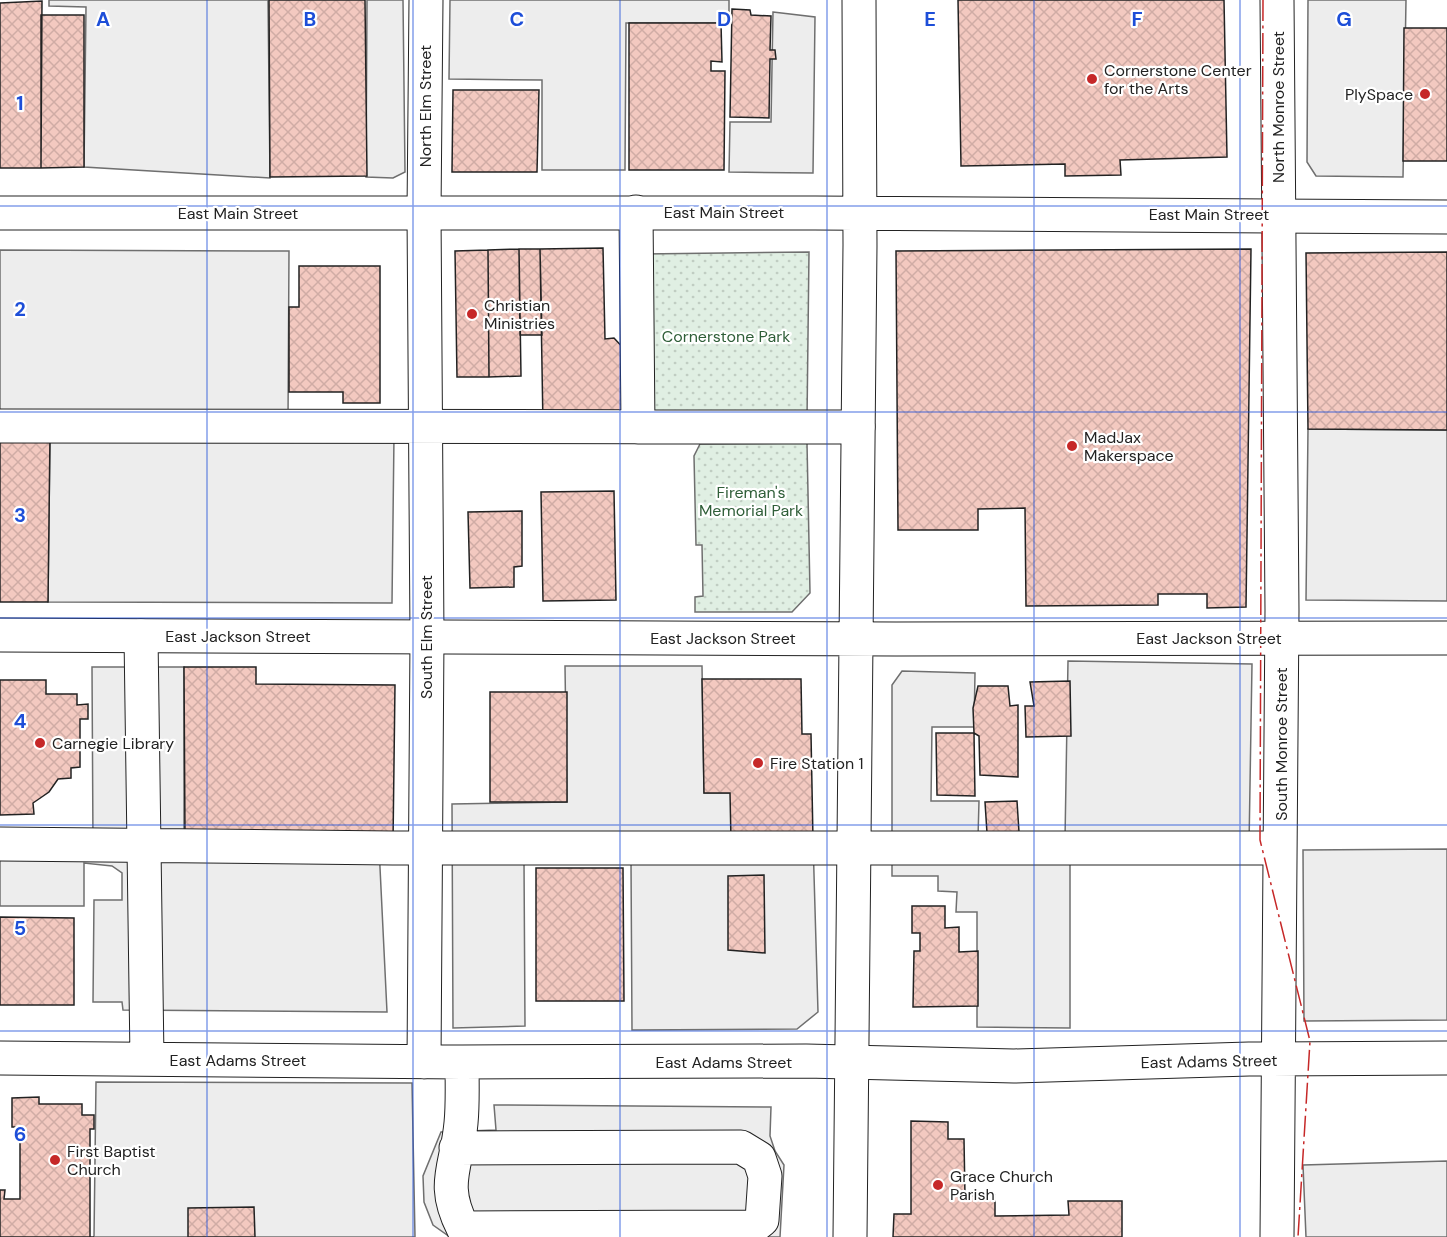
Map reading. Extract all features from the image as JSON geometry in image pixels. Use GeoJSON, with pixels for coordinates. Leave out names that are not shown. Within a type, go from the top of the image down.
{"type":"FeatureCollection","features":[{"type":"Feature","properties":{"kind":"main road","name":"North Elm Street"},"geometry":{"type":"LineString","coordinates":[[424,212],[426,0]]}},
{"type":"Feature","properties":{"kind":"main road"},"geometry":{"type":"LineString","coordinates":[[850,1237],[860,213],[859,0]]}},
{"type":"Feature","properties":{"kind":"main road","name":"North Monroe Street"},"geometry":{"type":"LineString","coordinates":[[1277,0],[1279,214]]}},
{"type":"Feature","properties":{"kind":"main road","name":"South Elm Street"},"geometry":{"type":"LineString","coordinates":[[424,212],[427,637],[424,1062]]}},
{"type":"Feature","properties":{"kind":"main road","name":"East Main Street"},"geometry":{"type":"LineString","coordinates":[[0,213],[636,212],[1279,214],[1447,217]]}},
{"type":"Feature","properties":{"kind":"main road"},"geometry":{"type":"LineString","coordinates":[[636,212],[638,427]]}},
{"type":"Feature","properties":{"kind":"main road","name":"South Monroe Street"},"geometry":{"type":"LineString","coordinates":[[1277,1237],[1282,638],[1279,214]]}},
{"type":"Feature","properties":{"kind":"main road"},"geometry":{"type":"LineString","coordinates":[[0,426],[858,427]]}},
{"type":"Feature","properties":{"kind":"main road","name":"East Jackson Street"},"geometry":{"type":"LineString","coordinates":[[0,635],[856,639],[1447,638]]}},
{"type":"Feature","properties":{"kind":"main road"},"geometry":{"type":"LineString","coordinates":[[141,636],[147,1059]]}},
{"type":"Feature","properties":{"kind":"main road"},"geometry":{"type":"LineString","coordinates":[[0,844],[425,848],[1280,848]]}},
{"type":"Feature","properties":{"kind":"main road","name":"East Adams Street"},"geometry":{"type":"LineString","coordinates":[[0,1058],[424,1062],[806,1061],[850,1064],[1014,1066],[1447,1058]]}},
{"type":"Feature","properties":{"kind":"main road"},"geometry":{"type":"LineString","coordinates":[[456,1148],[741,1147],[759,1158],[765,1176],[762,1230],[753,1227],[463,1228],[453,1208],[450,1188],[456,1148],[461,1124],[462,1062]]}},
{"type":"Feature","properties":{"kind":"green space","name":"Cornerstone Park"},"geometry":{"type":"Polygon","coordinates":[[[809,252],[807,420],[646,420],[643,254],[809,252]]]}},
{"type":"Feature","properties":{"kind":"green space","name":"Fireman's Memorial Park"},"geometry":{"type":"Polygon","coordinates":[[[807,443],[810,593],[792,612],[695,612],[695,597],[703,596],[702,545],[696,545],[694,456],[700,444],[807,443]]]}},
{"type":"Feature","properties":{"kind":"shaded area"},"geometry":{"type":"Polygon","coordinates":[[[49,0],[268,0],[270,178],[84,167],[86,7],[49,6],[49,0]]]}},
{"type":"Feature","properties":{"kind":"shaded area"},"geometry":{"type":"Polygon","coordinates":[[[367,0],[403,0],[405,172],[393,178],[366,177],[367,0]]]}},
{"type":"Feature","properties":{"kind":"shaded area"},"geometry":{"type":"Polygon","coordinates":[[[450,0],[729,0],[729,23],[626,23],[625,170],[542,170],[542,80],[449,79],[450,0]]]}},
{"type":"Feature","properties":{"kind":"shaded area"},"geometry":{"type":"Polygon","coordinates":[[[1308,0],[1406,0],[1403,177],[1316,176],[1307,162],[1308,0]]]}},
{"type":"Feature","properties":{"kind":"shaded area"},"geometry":{"type":"Polygon","coordinates":[[[773,12],[815,17],[813,173],[729,172],[730,122],[771,122],[773,12]]]}},
{"type":"Feature","properties":{"kind":"shaded area"},"geometry":{"type":"Polygon","coordinates":[[[0,250],[289,251],[288,422],[0,421],[0,250]]]}},
{"type":"Feature","properties":{"kind":"shaded area"},"geometry":{"type":"Polygon","coordinates":[[[1308,429],[1447,430],[1447,601],[1306,600],[1308,429]]]}},
{"type":"Feature","properties":{"kind":"shaded area"},"geometry":{"type":"Polygon","coordinates":[[[50,435],[394,436],[392,603],[48,602],[50,435]]]}},
{"type":"Feature","properties":{"kind":"shaded area"},"geometry":{"type":"Polygon","coordinates":[[[1068,661],[1252,664],[1249,846],[1070,858],[1070,1028],[977,1027],[977,912],[956,912],[957,892],[938,891],[938,876],[892,876],[892,685],[902,671],[975,673],[974,727],[932,727],[931,801],[979,801],[978,838],[1065,839],[1068,661]]]}},
{"type":"Feature","properties":{"kind":"shaded area"},"geometry":{"type":"Polygon","coordinates":[[[565,666],[702,666],[704,793],[730,793],[813,840],[818,1012],[797,1029],[632,1030],[631,861],[524,861],[525,1026],[453,1028],[452,804],[567,802],[565,666]]]}},
{"type":"Feature","properties":{"kind":"shaded area"},"geometry":{"type":"Polygon","coordinates":[[[92,667],[184,667],[184,845],[379,847],[387,1012],[123,1010],[122,1002],[93,1002],[94,900],[122,900],[122,873],[112,866],[84,863],[84,906],[0,906],[0,844],[93,845],[92,667]]]}},
{"type":"Feature","properties":{"kind":"shaded area"},"geometry":{"type":"Polygon","coordinates":[[[1447,849],[1447,1020],[1304,1021],[1303,850],[1447,849]]]}},
{"type":"Feature","properties":{"kind":"shaded area"},"geometry":{"type":"Polygon","coordinates":[[[96,1082],[412,1083],[415,1237],[94,1237],[96,1082]]]}},
{"type":"Feature","properties":{"kind":"shaded area"},"geometry":{"type":"Polygon","coordinates":[[[494,1105],[771,1107],[770,1136],[775,1151],[784,1165],[780,1237],[450,1237],[433,1225],[424,1202],[423,1176],[441,1132],[496,1130],[494,1105]]]}},
{"type":"Feature","properties":{"kind":"shaded area"},"geometry":{"type":"Polygon","coordinates":[[[1447,1161],[1447,1237],[1306,1237],[1303,1165],[1447,1161]]]}},
{"type":"Feature","properties":{"kind":"building"},"geometry":{"type":"Polygon","coordinates":[[[269,0],[365,0],[367,176],[270,177],[269,0]]]}},
{"type":"Feature","properties":{"kind":"building","name":"Cornerstone Center for the Arts"},"geometry":{"type":"Polygon","coordinates":[[[958,0],[1224,0],[1227,157],[1120,160],[1121,175],[1065,176],[1065,164],[961,166],[958,0]]]}},
{"type":"Feature","properties":{"kind":"building"},"geometry":{"type":"Polygon","coordinates":[[[42,1],[41,168],[0,168],[0,3],[42,1]]]}},
{"type":"Feature","properties":{"kind":"building"},"geometry":{"type":"Polygon","coordinates":[[[732,9],[750,10],[751,15],[771,16],[770,50],[775,50],[776,59],[770,59],[769,118],[730,117],[732,9]]]}},
{"type":"Feature","properties":{"kind":"building"},"geometry":{"type":"Polygon","coordinates":[[[41,15],[84,15],[84,167],[41,168],[41,15]]]}},
{"type":"Feature","properties":{"kind":"building"},"geometry":{"type":"Polygon","coordinates":[[[629,23],[721,23],[722,62],[711,61],[711,71],[725,71],[724,170],[629,170],[629,23]]]}},
{"type":"Feature","properties":{"kind":"building","name":"PlySpace"},"geometry":{"type":"Polygon","coordinates":[[[1404,28],[1447,28],[1447,161],[1403,161],[1404,28]]]}},
{"type":"Feature","properties":{"kind":"building"},"geometry":{"type":"Polygon","coordinates":[[[453,90],[539,90],[537,172],[452,172],[453,90]]]}},
{"type":"Feature","properties":{"kind":"building"},"geometry":{"type":"Polygon","coordinates":[[[603,248],[605,339],[614,338],[627,352],[629,424],[543,425],[540,249],[603,248]]]}},
{"type":"Feature","properties":{"kind":"building"},"geometry":{"type":"Polygon","coordinates":[[[519,249],[521,376],[489,377],[488,250],[519,249]]]}},
{"type":"Feature","properties":{"kind":"building"},"geometry":{"type":"Polygon","coordinates":[[[519,249],[540,249],[542,335],[520,335],[519,249]]]}},
{"type":"Feature","properties":{"kind":"building","name":"MadJax Makerspace"},"geometry":{"type":"Polygon","coordinates":[[[1251,249],[1246,607],[1207,608],[1207,594],[1158,594],[1158,605],[1026,606],[1025,508],[978,509],[978,530],[898,530],[896,251],[1251,249]]]}},
{"type":"Feature","properties":{"kind":"building","name":"Christian Ministries"},"geometry":{"type":"Polygon","coordinates":[[[488,250],[489,377],[457,377],[455,251],[488,250]]]}},
{"type":"Feature","properties":{"kind":"building"},"geometry":{"type":"Polygon","coordinates":[[[1447,252],[1447,430],[1308,429],[1306,253],[1447,252]]]}},
{"type":"Feature","properties":{"kind":"building"},"geometry":{"type":"Polygon","coordinates":[[[299,266],[380,266],[380,403],[343,403],[343,392],[289,392],[289,307],[299,307],[299,266]]]}},
{"type":"Feature","properties":{"kind":"building"},"geometry":{"type":"Polygon","coordinates":[[[0,434],[50,435],[48,602],[0,602],[0,434]]]}},
{"type":"Feature","properties":{"kind":"building"},"geometry":{"type":"Polygon","coordinates":[[[614,491],[616,600],[543,601],[541,492],[614,491]]]}},
{"type":"Feature","properties":{"kind":"building"},"geometry":{"type":"Polygon","coordinates":[[[522,511],[522,566],[514,567],[514,587],[470,588],[468,512],[522,511]]]}},
{"type":"Feature","properties":{"kind":"building"},"geometry":{"type":"Polygon","coordinates":[[[184,667],[256,667],[256,684],[395,685],[393,842],[185,839],[184,667]]]}},
{"type":"Feature","properties":{"kind":"building","name":"Fire Station 1"},"geometry":{"type":"Polygon","coordinates":[[[702,679],[801,679],[802,734],[811,734],[813,840],[731,841],[730,793],[704,793],[702,679]]]}},
{"type":"Feature","properties":{"kind":"building","name":"Carnegie Library"},"geometry":{"type":"Polygon","coordinates":[[[0,680],[46,680],[46,694],[77,694],[77,705],[88,704],[88,719],[80,719],[80,767],[71,768],[71,778],[58,779],[49,792],[33,803],[34,814],[0,815],[0,680]]]}},
{"type":"Feature","properties":{"kind":"building"},"geometry":{"type":"Polygon","coordinates":[[[1070,681],[1071,736],[1026,737],[1025,706],[1034,706],[1030,682],[1070,681]]]}},
{"type":"Feature","properties":{"kind":"building"},"geometry":{"type":"Polygon","coordinates":[[[978,686],[1008,686],[1010,706],[1018,705],[1018,777],[980,775],[979,736],[974,733],[973,708],[978,686]]]}},
{"type":"Feature","properties":{"kind":"building"},"geometry":{"type":"Polygon","coordinates":[[[490,692],[567,692],[567,802],[490,802],[490,692]]]}},
{"type":"Feature","properties":{"kind":"building"},"geometry":{"type":"Polygon","coordinates":[[[936,733],[974,733],[975,796],[937,795],[936,733]]]}},
{"type":"Feature","properties":{"kind":"building"},"geometry":{"type":"Polygon","coordinates":[[[1017,801],[1019,832],[987,833],[985,802],[1017,801]]]}},
{"type":"Feature","properties":{"kind":"building"},"geometry":{"type":"Polygon","coordinates":[[[536,868],[623,868],[624,1001],[536,1001],[536,868]]]}},
{"type":"Feature","properties":{"kind":"building"},"geometry":{"type":"Polygon","coordinates":[[[764,875],[765,953],[728,950],[728,876],[764,875]]]}},
{"type":"Feature","properties":{"kind":"building"},"geometry":{"type":"Polygon","coordinates":[[[912,906],[945,906],[945,928],[959,927],[959,952],[978,951],[978,1006],[913,1007],[914,951],[920,951],[920,933],[912,933],[912,906]]]}},
{"type":"Feature","properties":{"kind":"building"},"geometry":{"type":"Polygon","coordinates":[[[0,917],[74,918],[74,1005],[0,1005],[0,917]]]}},
{"type":"Feature","properties":{"kind":"building","name":"First Baptist Church"},"geometry":{"type":"Polygon","coordinates":[[[39,1097],[39,1104],[82,1104],[82,1115],[94,1115],[94,1129],[90,1129],[90,1237],[0,1237],[0,1190],[5,1190],[4,1199],[20,1199],[20,1127],[12,1127],[12,1098],[39,1097]]]}},
{"type":"Feature","properties":{"kind":"building","name":"Grace Church Parish"},"geometry":{"type":"Polygon","coordinates":[[[911,1121],[948,1122],[948,1139],[964,1139],[965,1196],[995,1195],[995,1216],[1069,1215],[1068,1201],[1122,1201],[1122,1237],[893,1237],[894,1214],[911,1214],[911,1121]]]}},
{"type":"Feature","properties":{"kind":"building"},"geometry":{"type":"Polygon","coordinates":[[[254,1207],[255,1237],[188,1237],[188,1208],[254,1207]]]}},
{"type":"Feature","properties":{"kind":"power"},"geometry":{"type":"LineString","coordinates":[[1263,0],[1260,840],[1310,1041],[1298,1237]]}},
{"type":"Feature","properties":{"kind":"place","name":"Cornerstone Center for the Arts"},"geometry":{"type":"Point","coordinates":[1092,79]}},
{"type":"Feature","properties":{"kind":"place","name":"PlySpace"},"geometry":{"type":"Point","coordinates":[1425,94]}},
{"type":"Feature","properties":{"kind":"place","name":"Christian Ministries"},"geometry":{"type":"Point","coordinates":[472,314]}},
{"type":"Feature","properties":{"kind":"place","name":"MadJax Makerspace"},"geometry":{"type":"Point","coordinates":[1072,446]}},
{"type":"Feature","properties":{"kind":"place","name":"Carnegie Library"},"geometry":{"type":"Point","coordinates":[40,743]}},
{"type":"Feature","properties":{"kind":"place","name":"Fire Station 1"},"geometry":{"type":"Point","coordinates":[758,763]}},
{"type":"Feature","properties":{"kind":"place","name":"First Baptist Church"},"geometry":{"type":"Point","coordinates":[55,1160]}},
{"type":"Feature","properties":{"kind":"place","name":"Grace Church Parish"},"geometry":{"type":"Point","coordinates":[938,1185]}}]}
